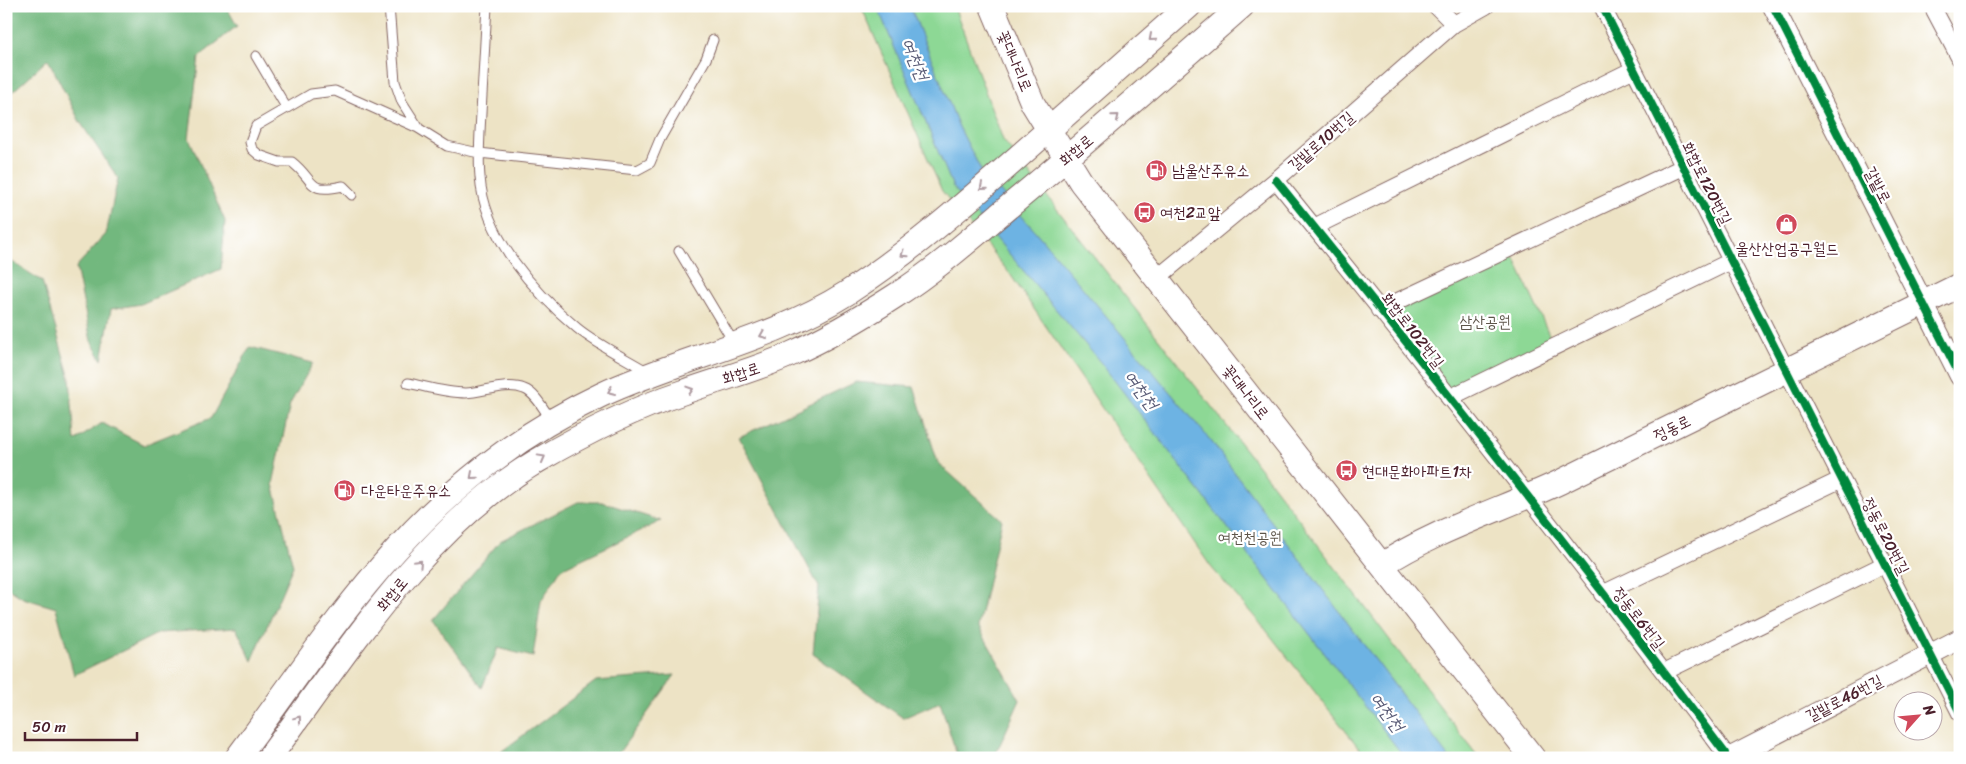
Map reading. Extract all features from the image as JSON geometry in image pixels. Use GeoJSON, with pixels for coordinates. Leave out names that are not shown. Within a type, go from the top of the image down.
{"type":"FeatureCollection","features":[{"type":"Feature","properties":{"kind":"main road","name":"꽃대나리로"},"geometry":{"type":"LineString","coordinates":[[992,6],[1033,104],[1065,160],[1156,279],[1533,758]]}},
{"type":"Feature","properties":{"kind":"main road","name":"화합로"},"geometry":{"type":"LineString","coordinates":[[237,758],[357,597],[394,552],[432,512],[483,468],[552,422],[599,396],[650,374],[777,329],[843,295],[912,248],[942,224],[1189,6]]}},
{"type":"Feature","properties":{"kind":"main road","name":"화합로"},"geometry":{"type":"LineString","coordinates":[[269,758],[376,613],[412,570],[450,530],[499,488],[534,463],[565,446],[650,405],[759,367],[826,338],[899,294],[961,246],[1065,160],[1242,6]]}},
{"type":"Feature","properties":{"kind":"main road","name":"정동로"},"geometry":{"type":"LineString","coordinates":[[1382,565],[1410,548],[1529,497],[1787,372],[1960,285]]}},
{"type":"Feature","properties":{"kind":"street"},"geometry":{"type":"LineString","coordinates":[[1436,6],[1454,24]]}},
{"type":"Feature","properties":{"kind":"street","name":"갈밭로10번길"},"geometry":{"type":"LineString","coordinates":[[1156,279],[1276,180],[1454,24],[1486,6]]}},
{"type":"Feature","properties":{"kind":"street","name":"화합로120번길"},"geometry":{"type":"LineString","coordinates":[[1602,6],[1787,372]]}},
{"type":"Feature","properties":{"kind":"street","name":"갈밭로"},"geometry":{"type":"LineString","coordinates":[[1773,6],[1960,376]]}},
{"type":"Feature","properties":{"kind":"street"},"geometry":{"type":"LineString","coordinates":[[1932,6],[1960,59]]}},
{"type":"Feature","properties":{"kind":"street"},"geometry":{"type":"LineString","coordinates":[[1314,227],[1634,69]]}},
{"type":"Feature","properties":{"kind":"street"},"geometry":{"type":"LineString","coordinates":[[1379,310],[1683,167]]}},
{"type":"Feature","properties":{"kind":"street","name":"화합로102번길"},"geometry":{"type":"LineString","coordinates":[[1276,180],[1529,497]]}},
{"type":"Feature","properties":{"kind":"street"},"geometry":{"type":"LineString","coordinates":[[1449,398],[1731,261]]}},
{"type":"Feature","properties":{"kind":"street","name":"정동로20번길"},"geometry":{"type":"LineString","coordinates":[[1787,372],[1960,713]]}},
{"type":"Feature","properties":{"kind":"street","name":"정동로6번길"},"geometry":{"type":"LineString","coordinates":[[1602,594],[1842,479]]}},
{"type":"Feature","properties":{"kind":"street","name":"정동로6번길"},"geometry":{"type":"LineString","coordinates":[[1529,497],[1664,672],[1727,758]]}},
{"type":"Feature","properties":{"kind":"street","name":"정동로6번길"},"geometry":{"type":"LineString","coordinates":[[1664,672],[1885,564]]}},
{"type":"Feature","properties":{"kind":"street","name":"갈밭로46번길"},"geometry":{"type":"LineString","coordinates":[[1727,758],[1960,639]]}},
{"type":"Feature","properties":{"kind":"lane"},"geometry":{"type":"LineString","coordinates":[[389,6],[395,82],[402,102],[418,128]]}},
{"type":"Feature","properties":{"kind":"lane"},"geometry":{"type":"LineString","coordinates":[[487,6],[480,179],[488,213],[498,234],[532,283],[578,329],[650,374]]}},
{"type":"Feature","properties":{"kind":"lane"},"geometry":{"type":"LineString","coordinates":[[352,194],[342,186],[326,190],[318,188],[292,162],[273,161],[252,149],[251,136],[256,126],[311,94],[335,91],[418,128],[447,146],[480,153],[627,171],[645,168],[650,163],[660,138],[706,59],[713,40]]}},
{"type":"Feature","properties":{"kind":"lane"},"geometry":{"type":"LineString","coordinates":[[256,56],[286,108]]}},
{"type":"Feature","properties":{"kind":"lane"},"geometry":{"type":"LineString","coordinates":[[679,251],[735,345]]}},
{"type":"Feature","properties":{"kind":"lane"},"geometry":{"type":"LineString","coordinates":[[408,383],[452,393],[511,387],[523,388],[530,392],[552,422]]}},
{"type":"Feature","properties":{"kind":"green space"},"geometry":{"type":"Polygon","coordinates":[[[6,6],[226,6],[237,26],[199,57],[189,138],[225,221],[221,269],[141,304],[111,309],[102,360],[91,341],[76,267],[106,234],[118,178],[80,122],[48,59],[6,98],[6,6]]]}},
{"type":"Feature","properties":{"kind":"green space","name":"여천천공원"},"geometry":{"type":"Polygon","coordinates":[[[861,6],[954,6],[1003,140],[1269,480],[1479,758],[1367,758],[1266,630],[1211,567],[1010,274],[942,191],[861,6]]]}},
{"type":"Feature","properties":{"kind":"green space","name":"삼산공원"},"geometry":{"type":"Polygon","coordinates":[[[1512,253],[1553,343],[1450,392],[1387,313],[1512,253]]]}},
{"type":"Feature","properties":{"kind":"green space"},"geometry":{"type":"Polygon","coordinates":[[[6,258],[42,281],[70,379],[75,441],[102,423],[144,445],[211,418],[250,347],[313,363],[290,404],[273,484],[293,566],[252,661],[236,628],[159,633],[74,675],[56,608],[23,598],[6,587],[6,258]]]}},
{"type":"Feature","properties":{"kind":"green space"},"geometry":{"type":"Polygon","coordinates":[[[856,382],[914,387],[938,463],[1002,520],[978,626],[1020,700],[994,758],[958,758],[940,702],[903,718],[813,654],[819,587],[739,437],[856,382]]]}},
{"type":"Feature","properties":{"kind":"green space"},"geometry":{"type":"Polygon","coordinates":[[[578,502],[602,502],[661,521],[561,569],[541,601],[533,657],[498,648],[482,688],[433,620],[500,541],[578,502]]]}},
{"type":"Feature","properties":{"kind":"green space"},"geometry":{"type":"Polygon","coordinates":[[[675,675],[615,758],[500,758],[502,751],[596,681],[675,675]]]}},
{"type":"Feature","properties":{"kind":"water","name":"여천천"},"geometry":{"type":"Polygon","coordinates":[[[877,6],[910,6],[959,127],[981,170],[1035,231],[1211,441],[1449,758],[1405,758],[1101,363],[953,187],[877,6]]]}},
{"type":"Feature","properties":{"kind":"cycle path"},"geometry":{"type":"LineString","coordinates":[[1602,6],[1960,713]]}},
{"type":"Feature","properties":{"kind":"cycle path"},"geometry":{"type":"LineString","coordinates":[[1773,6],[1960,376]]}},
{"type":"Feature","properties":{"kind":"cycle path"},"geometry":{"type":"LineString","coordinates":[[1276,180],[1559,536],[1725,753],[1725,758]]}},
{"type":"Feature","properties":{"kind":"place","name":"남울산주유소"},"geometry":{"type":"Point","coordinates":[1156,170]}},
{"type":"Feature","properties":{"kind":"place","name":"여천2교앞"},"geometry":{"type":"Point","coordinates":[1144,212]}},
{"type":"Feature","properties":{"kind":"place","name":"울산산업공구월드"},"geometry":{"type":"Point","coordinates":[1787,224]}},
{"type":"Feature","properties":{"kind":"place","name":"현대문화아파트1차"},"geometry":{"type":"Point","coordinates":[1346,471]}},
{"type":"Feature","properties":{"kind":"place","name":"다운타운주유소"},"geometry":{"type":"Point","coordinates":[345,490]}}]}
